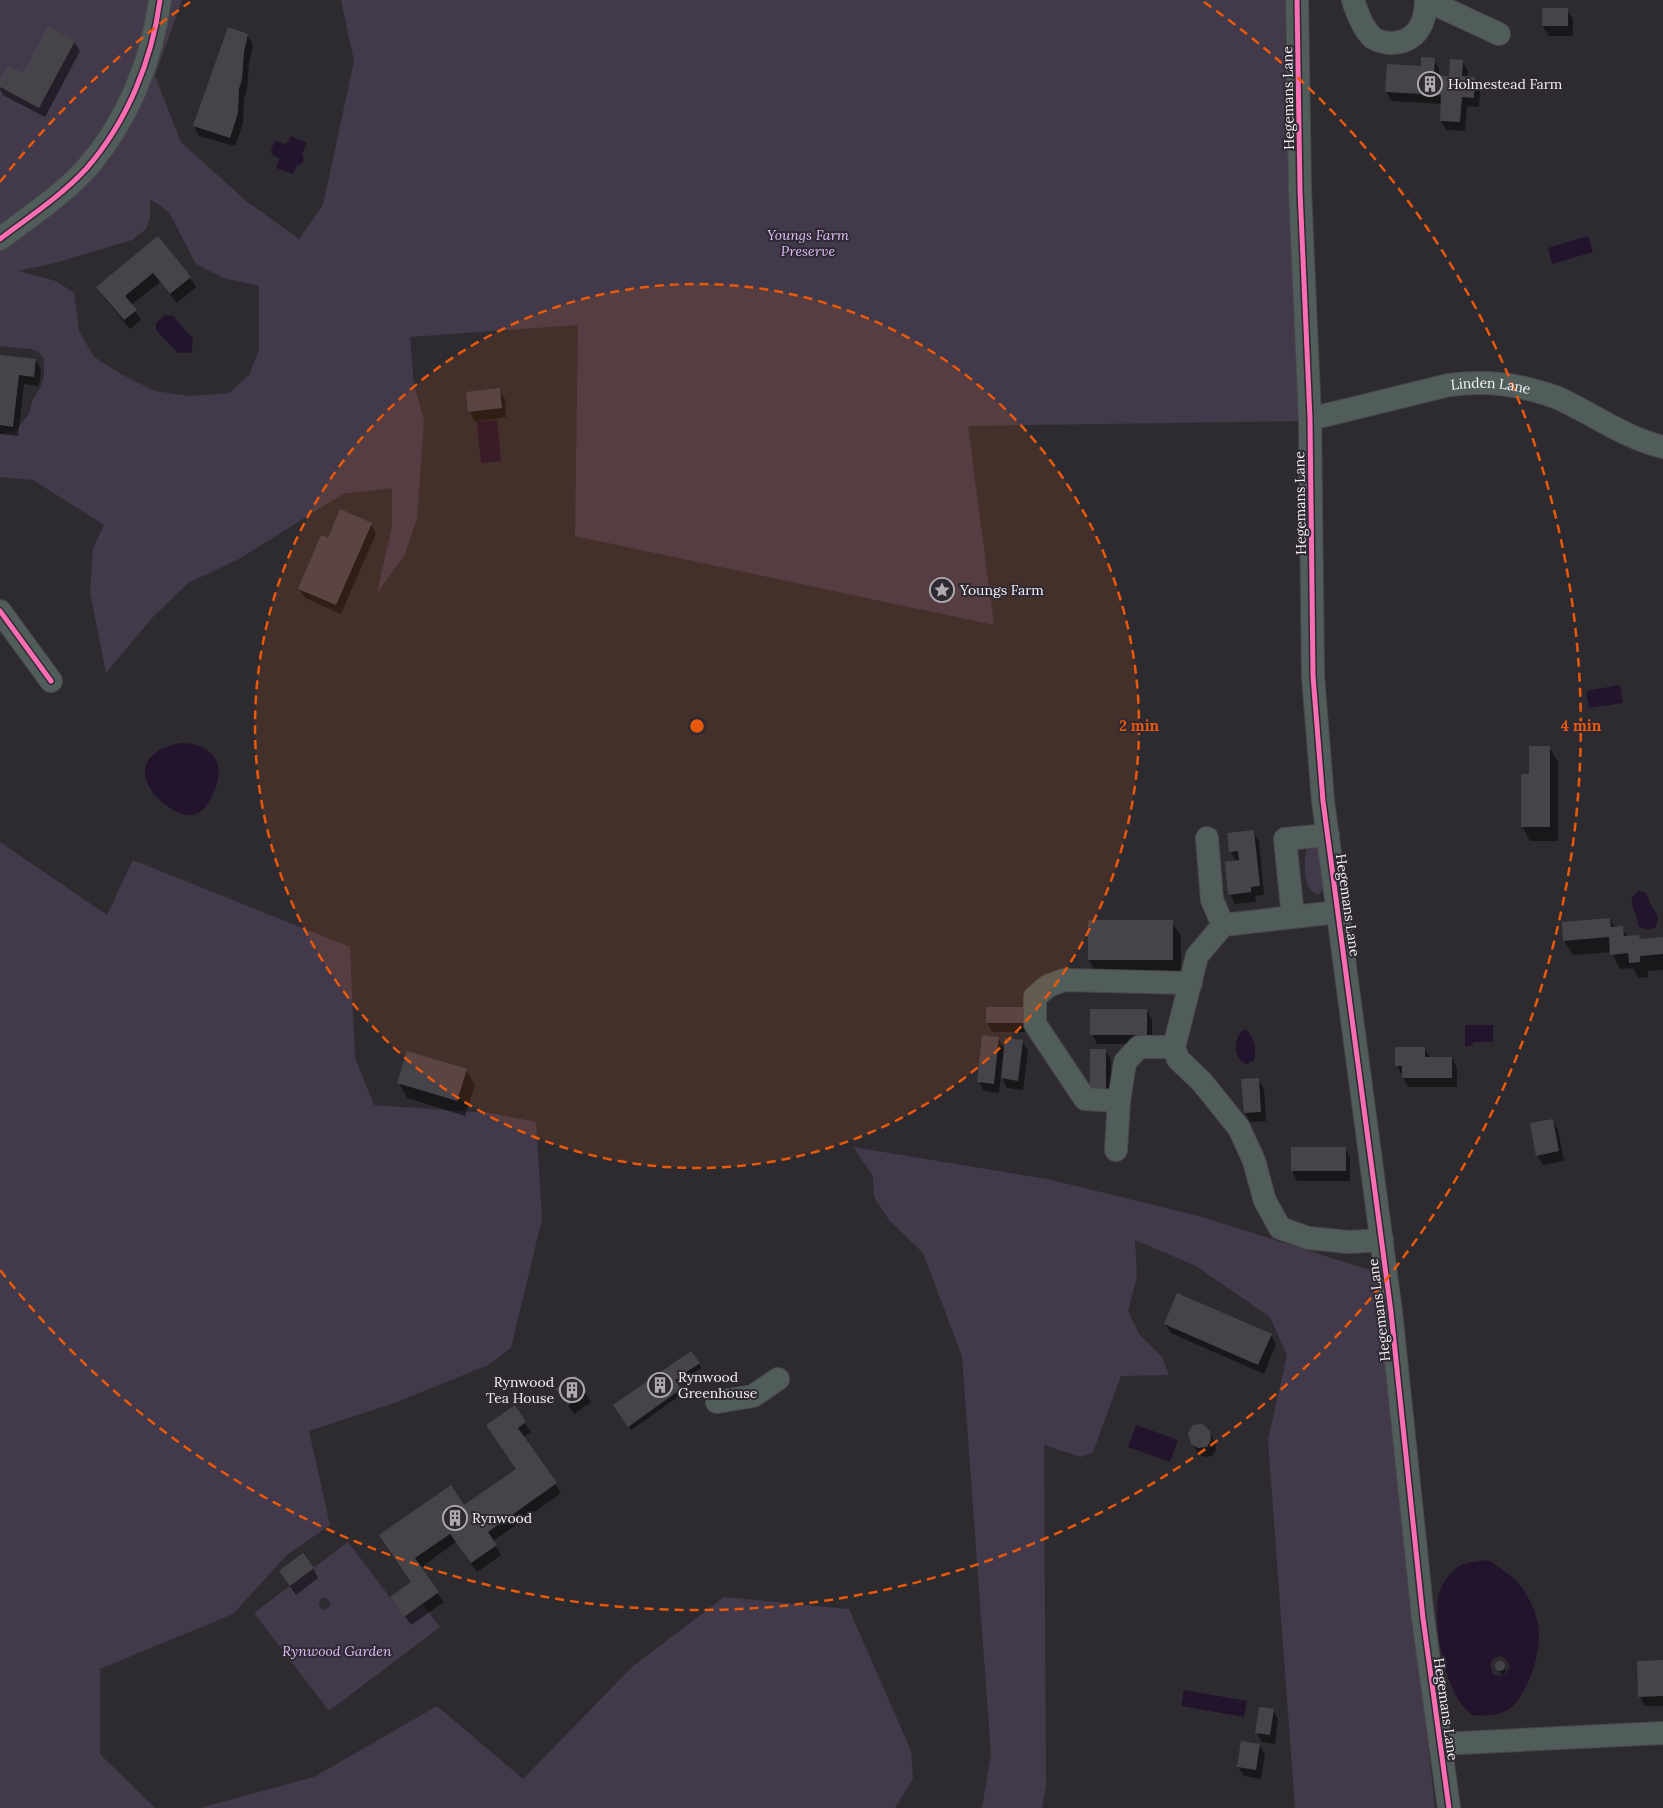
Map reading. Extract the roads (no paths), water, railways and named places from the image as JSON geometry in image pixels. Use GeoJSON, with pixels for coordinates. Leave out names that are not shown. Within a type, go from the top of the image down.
{"type":"FeatureCollection","features":[{"type":"Feature","properties":{"kind":"street"},"geometry":{"type":"LineString","coordinates":[[0,238],[50,202],[85,170],[98,153],[130,104],[149,53],[160,0]]}},
{"type":"Feature","properties":{"kind":"street","name":"Hegemans Lane"},"geometry":{"type":"LineString","coordinates":[[1297,0],[1300,191],[1310,419],[1313,676],[1323,801],[1382,1240],[1423,1618],[1449,1808]]}},
{"type":"Feature","properties":{"kind":"street"},"geometry":{"type":"LineString","coordinates":[[1354,0],[1356,11],[1365,26],[1374,38],[1386,43],[1401,43],[1420,28],[1426,14],[1426,0],[1499,34]]}},
{"type":"Feature","properties":{"kind":"street","name":"Linden Lane"},"geometry":{"type":"LineString","coordinates":[[1310,419],[1448,385],[1469,382],[1496,382],[1516,385],[1556,397],[1630,436],[1663,447]]}},
{"type":"Feature","properties":{"kind":"street"},"geometry":{"type":"LineString","coordinates":[[0,611],[51,681]]}},
{"type":"Feature","properties":{"kind":"street"},"geometry":{"type":"LineString","coordinates":[[1293,917],[1285,839],[1328,835]]}},
{"type":"Feature","properties":{"kind":"street"},"geometry":{"type":"LineString","coordinates":[[1207,838],[1212,900],[1223,925]]}},
{"type":"Feature","properties":{"kind":"street"},"geometry":{"type":"LineString","coordinates":[[1338,912],[1223,925],[1197,956],[1174,1048],[1178,1059],[1208,1090],[1239,1128],[1254,1161],[1265,1201],[1280,1228],[1308,1238],[1349,1242],[1382,1240]]}},
{"type":"Feature","properties":{"kind":"street"},"geometry":{"type":"LineString","coordinates":[[1119,1101],[1085,1099],[1035,1024],[1035,997],[1048,986],[1064,980],[1191,983]]}},
{"type":"Feature","properties":{"kind":"street"},"geometry":{"type":"LineString","coordinates":[[1116,1150],[1119,1101],[1125,1062],[1139,1047],[1174,1048]]}},
{"type":"Feature","properties":{"kind":"street"},"geometry":{"type":"LineString","coordinates":[[717,1402],[753,1396],[778,1379]]}},
{"type":"Feature","properties":{"kind":"street"},"geometry":{"type":"LineString","coordinates":[[1440,1744],[1663,1733]]}},
{"type":"Feature","properties":{"kind":"place","name":"Holmestead Farm"},"geometry":{"type":"Point","coordinates":[1430,84]}},
{"type":"Feature","properties":{"kind":"place","name":"Youngs Farm"},"geometry":{"type":"Point","coordinates":[942,590]}},
{"type":"Feature","properties":{"kind":"place","name":"Rynwood Greenhouse"},"geometry":{"type":"Point","coordinates":[660,1385]}},
{"type":"Feature","properties":{"kind":"place","name":"Rynwood Tea House"},"geometry":{"type":"Point","coordinates":[572,1390]}},
{"type":"Feature","properties":{"kind":"place","name":"Rynwood"},"geometry":{"type":"Point","coordinates":[455,1518]}},
{"type":"Feature","properties":{"kind":"park label","name":"Youngs Farm Preserve"},"geometry":{"type":"Point","coordinates":[808,244]}},
{"type":"Feature","properties":{"kind":"park label","name":"Rynwood Garden"},"geometry":{"type":"Point","coordinates":[337,1651]}}]}
